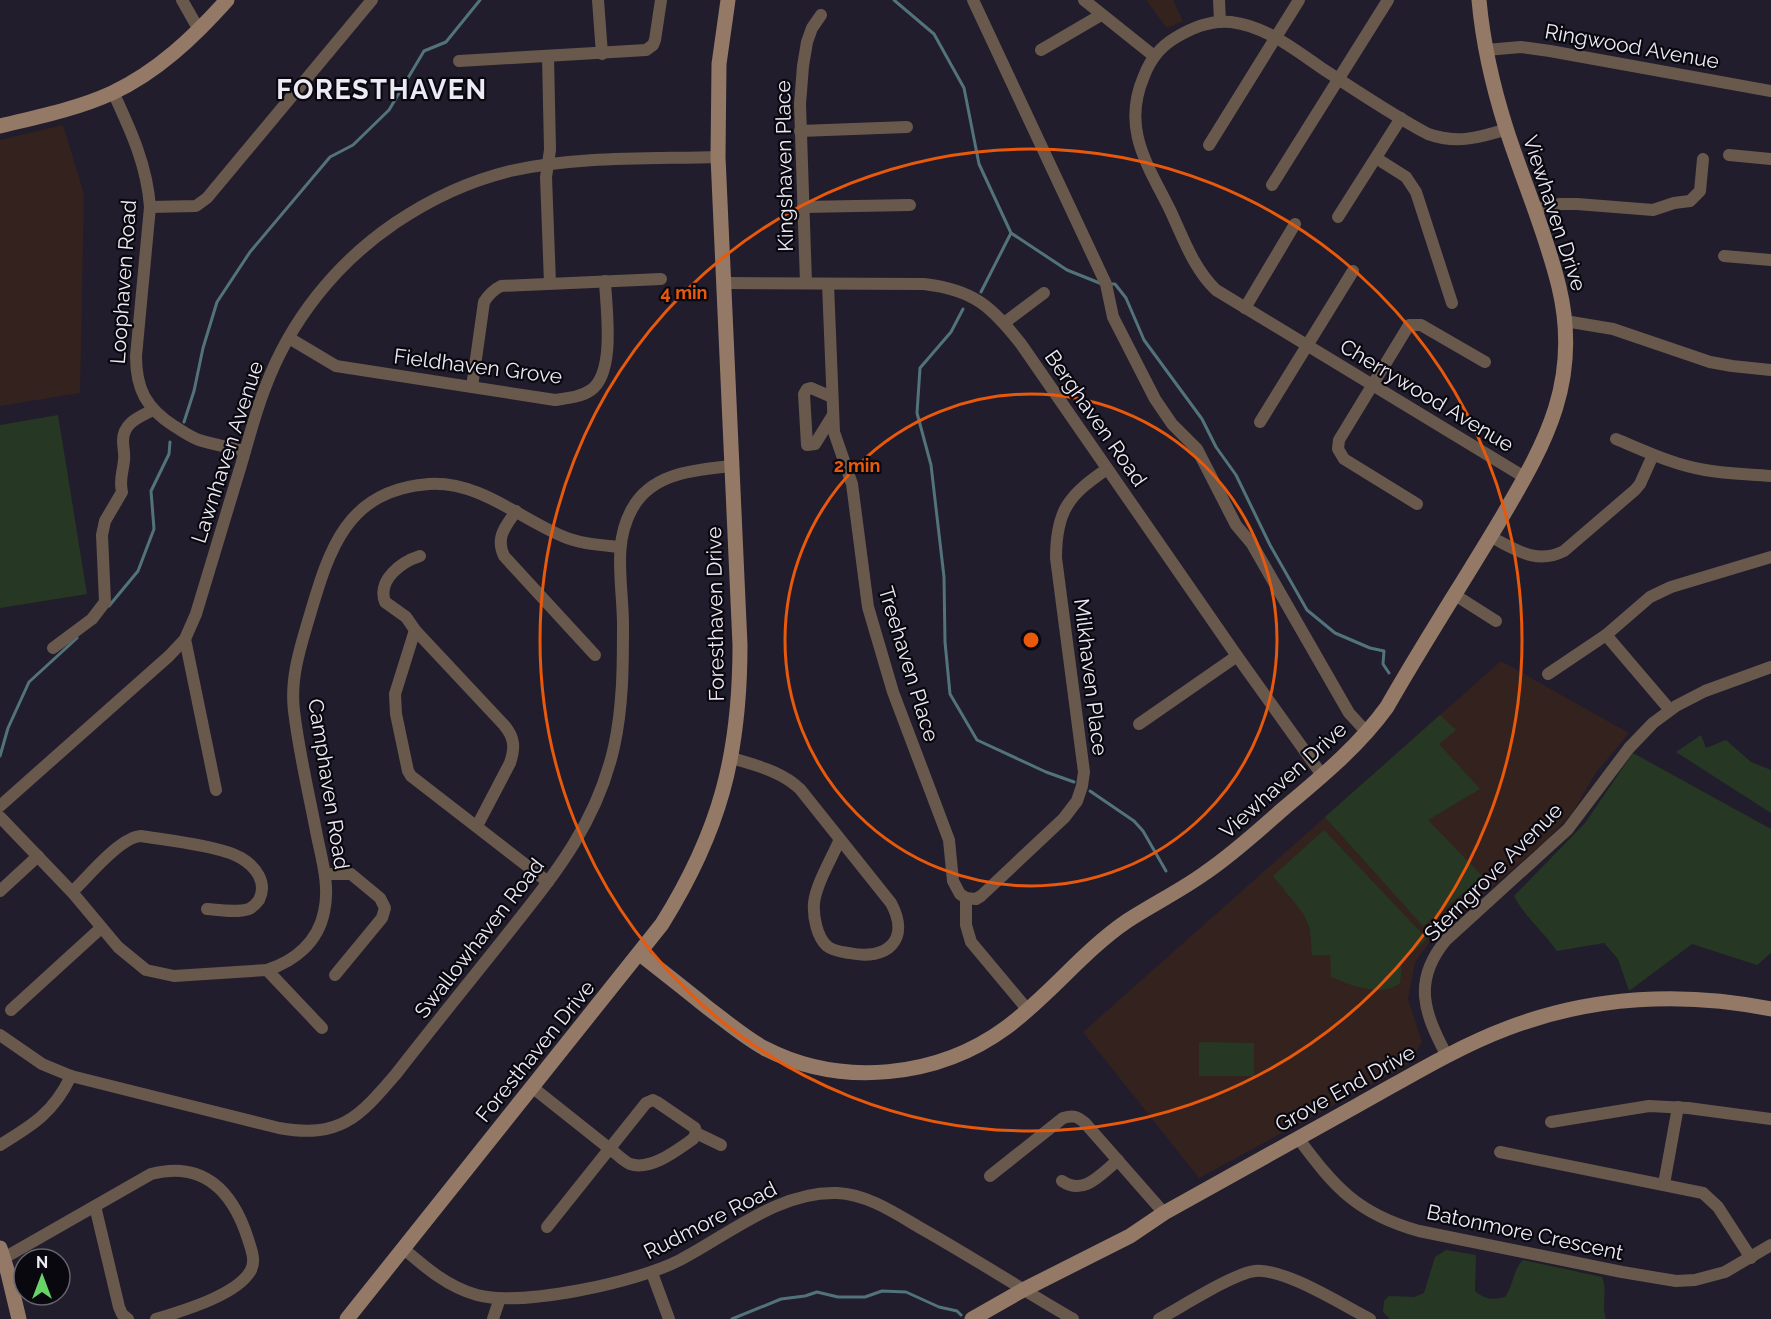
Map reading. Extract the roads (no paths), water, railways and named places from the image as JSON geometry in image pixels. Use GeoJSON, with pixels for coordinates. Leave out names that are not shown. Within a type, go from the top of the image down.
{"type":"FeatureCollection","features":[{"type":"Feature","properties":{"kind":"street"},"geometry":{"type":"LineString","coordinates":[[182,0],[199,30]]}},
{"type":"Feature","properties":{"kind":"street"},"geometry":{"type":"LineString","coordinates":[[0,126],[82,104],[113,92],[153,69],[199,30],[226,0]]}},
{"type":"Feature","properties":{"kind":"street"},"geometry":{"type":"LineString","coordinates":[[150,207],[188,207],[201,204],[372,0]]}},
{"type":"Feature","properties":{"kind":"street"},"geometry":{"type":"LineString","coordinates":[[598,0],[602,54]]}},
{"type":"Feature","properties":{"kind":"street"},"geometry":{"type":"LineString","coordinates":[[459,61],[642,51],[653,45],[661,0]]}},
{"type":"Feature","properties":{"kind":"street","name":"Foresthaven Drive"},"geometry":{"type":"LineString","coordinates":[[346,1319],[640,954],[677,901],[700,857],[721,802],[732,758],[740,680],[718,157],[719,64],[728,0]]}},
{"type":"Feature","properties":{"kind":"street"},"geometry":{"type":"LineString","coordinates":[[973,0],[1106,284],[1113,317],[1155,399],[1172,424],[1197,449],[1236,525],[1252,544],[1349,713],[1368,732]]}},
{"type":"Feature","properties":{"kind":"street"},"geometry":{"type":"LineString","coordinates":[[1084,0],[1154,56]]}},
{"type":"Feature","properties":{"kind":"street"},"geometry":{"type":"LineString","coordinates":[[1219,0],[1220,22]]}},
{"type":"Feature","properties":{"kind":"street"},"geometry":{"type":"LineString","coordinates":[[1209,145],[1299,0]]}},
{"type":"Feature","properties":{"kind":"street"},"geometry":{"type":"LineString","coordinates":[[1272,185],[1388,0]]}},
{"type":"Feature","properties":{"kind":"street","name":"Viewhaven Drive"},"geometry":{"type":"LineString","coordinates":[[640,954],[744,1036],[765,1048],[808,1064],[850,1072],[895,1071],[928,1066],[953,1058],[991,1038],[1027,1009],[1112,932],[1225,859],[1340,761],[1368,732],[1387,706],[1526,478],[1543,444],[1556,408],[1564,373],[1565,321],[1551,258],[1494,86],[1479,0]]}},
{"type":"Feature","properties":{"kind":"street","name":"Kingshaven Place"},"geometry":{"type":"LineString","coordinates":[[806,283],[800,131],[802,66],[812,28],[821,15]]}},
{"type":"Feature","properties":{"kind":"street"},"geometry":{"type":"LineString","coordinates":[[1041,50],[1101,15]]}},
{"type":"Feature","properties":{"kind":"street","name":"Cherrywood Avenue"},"geometry":{"type":"LineString","coordinates":[[1507,129],[1480,137],[1451,140],[1428,134],[1276,37],[1244,24],[1220,22],[1185,32],[1170,41],[1154,56],[1145,72],[1135,100],[1135,127],[1139,144],[1201,275],[1216,290],[1526,478]]}},
{"type":"Feature","properties":{"kind":"street","name":"Ringwood Avenue"},"geometry":{"type":"LineString","coordinates":[[1486,50],[1521,47],[1550,51],[1771,91]]}},
{"type":"Feature","properties":{"kind":"street"},"geometry":{"type":"LineString","coordinates":[[548,56],[550,150],[546,165],[550,283]]}},
{"type":"Feature","properties":{"kind":"street","name":"Loophaven Road"},"geometry":{"type":"LineString","coordinates":[[113,92],[140,151],[150,207],[136,374],[146,401],[168,422],[198,440],[245,451]]}},
{"type":"Feature","properties":{"kind":"street"},"geometry":{"type":"LineString","coordinates":[[1338,217],[1401,118]]}},
{"type":"Feature","properties":{"kind":"street"},"geometry":{"type":"LineString","coordinates":[[800,131],[907,127]]}},
{"type":"Feature","properties":{"kind":"street"},"geometry":{"type":"LineString","coordinates":[[1729,155],[1771,159]]}},
{"type":"Feature","properties":{"kind":"street","name":"Lawnhaven Avenue"},"geometry":{"type":"LineString","coordinates":[[0,806],[169,656],[185,639],[196,614],[264,389],[282,350],[307,308],[334,275],[357,252],[404,217],[435,199],[509,171],[546,165],[619,160],[718,157]]}},
{"type":"Feature","properties":{"kind":"street"},"geometry":{"type":"LineString","coordinates":[[1376,158],[1399,172],[1411,183],[1416,192],[1452,303]]}},
{"type":"Feature","properties":{"kind":"street"},"geometry":{"type":"LineString","coordinates":[[1534,209],[1560,204],[1577,204],[1653,210],[1674,203],[1690,201],[1700,191],[1703,159]]}},
{"type":"Feature","properties":{"kind":"street"},"geometry":{"type":"LineString","coordinates":[[803,207],[910,206]]}},
{"type":"Feature","properties":{"kind":"street"},"geometry":{"type":"LineString","coordinates":[[1245,308],[1294,224]]}},
{"type":"Feature","properties":{"kind":"street"},"geometry":{"type":"LineString","coordinates":[[1724,256],[1771,260]]}},
{"type":"Feature","properties":{"kind":"street","name":"Cherrywood Avenue"},"geometry":{"type":"LineString","coordinates":[[1260,422],[1353,271]]}},
{"type":"Feature","properties":{"kind":"street"},"geometry":{"type":"LineString","coordinates":[[472,387],[484,302],[489,293],[501,286],[661,279]]}},
{"type":"Feature","properties":{"kind":"street","name":"Fieldhaven Grove"},"geometry":{"type":"LineString","coordinates":[[289,338],[336,366],[555,400],[576,397],[597,385],[605,368],[605,281]]}},
{"type":"Feature","properties":{"kind":"street","name":"Berghaven Road"},"geometry":{"type":"LineString","coordinates":[[723,283],[945,286],[974,298],[994,312],[1004,323],[1322,775]]}},
{"type":"Feature","properties":{"kind":"street","name":"Treehaven Place"},"geometry":{"type":"LineString","coordinates":[[828,284],[834,432],[852,484],[864,587],[879,647],[895,697],[949,840],[953,881],[960,894],[969,898]]}},
{"type":"Feature","properties":{"kind":"street"},"geometry":{"type":"LineString","coordinates":[[1004,323],[1044,293]]}},
{"type":"Feature","properties":{"kind":"street"},"geometry":{"type":"LineString","coordinates":[[1565,321],[1613,329],[1710,362],[1771,370]]}},
{"type":"Feature","properties":{"kind":"street"},"geometry":{"type":"LineString","coordinates":[[1417,504],[1344,459],[1339,454],[1339,440],[1406,329],[1412,324],[1421,325],[1485,362]]}},
{"type":"Feature","properties":{"kind":"street"},"geometry":{"type":"LineString","coordinates":[[832,397],[811,388],[807,389],[804,394],[807,445],[815,444],[832,415]]}},
{"type":"Feature","properties":{"kind":"street"},"geometry":{"type":"LineString","coordinates":[[53,648],[92,619],[105,602],[102,535],[105,521],[122,492],[119,480],[124,458],[123,438],[127,426],[153,410]]}},
{"type":"Feature","properties":{"kind":"street"},"geometry":{"type":"LineString","coordinates":[[1616,439],[1653,455],[1705,470],[1771,476]]}},
{"type":"Feature","properties":{"kind":"street"},"geometry":{"type":"LineString","coordinates":[[1491,537],[1533,557],[1552,557],[1572,546],[1635,490],[1645,475],[1653,455]]}},
{"type":"Feature","properties":{"kind":"street","name":"Swallowhaven Road"},"geometry":{"type":"LineString","coordinates":[[0,1035],[42,1064],[70,1076],[279,1128],[311,1131],[343,1124],[370,1104],[548,882],[568,855],[596,805],[614,747],[621,710],[623,675],[620,547],[625,521],[633,505],[661,481],[686,471],[732,466]]}},
{"type":"Feature","properties":{"kind":"street","name":"Milkhaven Place"},"geometry":{"type":"LineString","coordinates":[[969,898],[981,896],[1064,818],[1077,801],[1082,786],[1084,772],[1056,558],[1056,542],[1061,516],[1067,504],[1090,481],[1107,469]]}},
{"type":"Feature","properties":{"kind":"street","name":"Camphaven Road"},"geometry":{"type":"LineString","coordinates":[[0,817],[72,892],[101,927],[135,962],[146,970],[174,976],[267,970],[279,966],[299,954],[317,933],[325,908],[325,874],[297,729],[294,689],[301,645],[325,563],[333,546],[351,520],[367,506],[396,491],[413,486],[449,485],[485,495],[564,537],[620,547]]}},
{"type":"Feature","properties":{"kind":"street"},"geometry":{"type":"LineString","coordinates":[[516,511],[504,529],[500,540],[504,556],[595,655]]}},
{"type":"Feature","properties":{"kind":"street"},"geometry":{"type":"LineString","coordinates":[[420,556],[407,560],[399,566],[384,586],[383,593],[388,605],[406,616],[416,630],[504,725],[513,741],[510,763],[477,826]]}},
{"type":"Feature","properties":{"kind":"street"},"geometry":{"type":"LineString","coordinates":[[1548,674],[1606,635],[1650,597],[1671,587],[1771,557]]}},
{"type":"Feature","properties":{"kind":"street"},"geometry":{"type":"LineString","coordinates":[[1455,595],[1496,621]]}},
{"type":"Feature","properties":{"kind":"street"},"geometry":{"type":"LineString","coordinates":[[416,630],[395,694],[396,714],[405,762],[411,776],[548,882]]}},
{"type":"Feature","properties":{"kind":"street"},"geometry":{"type":"LineString","coordinates":[[1606,635],[1670,710]]}},
{"type":"Feature","properties":{"kind":"street"},"geometry":{"type":"LineString","coordinates":[[185,639],[216,790]]}},
{"type":"Feature","properties":{"kind":"street"},"geometry":{"type":"LineString","coordinates":[[1139,724],[1237,656]]}},
{"type":"Feature","properties":{"kind":"street","name":"Sterngrove Avenue"},"geometry":{"type":"LineString","coordinates":[[1447,1056],[1434,1032],[1424,998],[1425,983],[1436,952],[1446,940],[1568,829],[1629,748],[1653,723],[1670,710],[1705,690],[1771,667]]}},
{"type":"Feature","properties":{"kind":"street"},"geometry":{"type":"LineString","coordinates":[[732,758],[771,770],[793,782],[840,839],[891,903],[896,912],[900,931],[897,941],[880,953],[864,955],[835,951],[825,944],[819,934],[814,913],[814,900],[840,839]]}},
{"type":"Feature","properties":{"kind":"street"},"geometry":{"type":"LineString","coordinates":[[72,892],[120,845],[130,838],[141,836],[239,856],[254,868],[260,878],[262,889],[256,903],[250,909],[233,911],[207,909]]}},
{"type":"Feature","properties":{"kind":"street"},"geometry":{"type":"LineString","coordinates":[[0,891],[38,856]]}},
{"type":"Feature","properties":{"kind":"street"},"geometry":{"type":"LineString","coordinates":[[325,874],[351,874],[380,898],[385,908],[382,918],[335,975]]}},
{"type":"Feature","properties":{"kind":"street"},"geometry":{"type":"LineString","coordinates":[[969,898],[966,925],[971,942],[1027,1009]]}},
{"type":"Feature","properties":{"kind":"street"},"geometry":{"type":"LineString","coordinates":[[10,1010],[101,927]]}},
{"type":"Feature","properties":{"kind":"street"},"geometry":{"type":"LineString","coordinates":[[267,970],[322,1028]]}},
{"type":"Feature","properties":{"kind":"street","name":"Grove End Drive"},"geometry":{"type":"LineString","coordinates":[[972,1319],[1023,1290],[1130,1236],[1164,1213],[1447,1056],[1517,1025],[1591,1005],[1664,998],[1731,1002],[1771,1009]]}},
{"type":"Feature","properties":{"kind":"street"},"geometry":{"type":"LineString","coordinates":[[0,1144],[45,1115],[60,1098],[70,1076]]}},
{"type":"Feature","properties":{"kind":"street"},"geometry":{"type":"LineString","coordinates":[[532,1087],[632,1164],[648,1164],[676,1150],[693,1139],[696,1133]]}},
{"type":"Feature","properties":{"kind":"street"},"geometry":{"type":"LineString","coordinates":[[547,1227],[648,1101],[653,1100],[660,1103],[694,1128],[696,1133],[722,1145]]}},
{"type":"Feature","properties":{"kind":"street"},"geometry":{"type":"LineString","coordinates":[[1551,1122],[1649,1106],[1678,1107],[1771,1119]]}},
{"type":"Feature","properties":{"kind":"street"},"geometry":{"type":"LineString","coordinates":[[1664,1184],[1678,1107]]}},
{"type":"Feature","properties":{"kind":"street"},"geometry":{"type":"LineString","coordinates":[[990,1176],[1063,1118],[1072,1116],[1085,1123],[1164,1213]]}},
{"type":"Feature","properties":{"kind":"street","name":"Batonmore Crescent"},"geometry":{"type":"LineString","coordinates":[[1298,1138],[1320,1168],[1348,1198],[1375,1215],[1419,1231],[1676,1281],[1710,1277],[1751,1258],[1771,1245]]}},
{"type":"Feature","properties":{"kind":"street"},"geometry":{"type":"LineString","coordinates":[[1500,1152],[1693,1190],[1711,1199],[1751,1258]]}},
{"type":"Feature","properties":{"kind":"street"},"geometry":{"type":"LineString","coordinates":[[1062,1181],[1069,1186],[1084,1186],[1118,1160]]}},
{"type":"Feature","properties":{"kind":"street"},"geometry":{"type":"LineString","coordinates":[[19,1319],[2,1253],[95,1206],[151,1173],[172,1170],[202,1176],[226,1195],[234,1205],[254,1259],[250,1272],[243,1281],[230,1290],[188,1310],[156,1319]]}},
{"type":"Feature","properties":{"kind":"street","name":"Rudmore Road"},"geometry":{"type":"LineString","coordinates":[[404,1249],[429,1270],[451,1284],[477,1295],[500,1298],[552,1294],[618,1282],[652,1273],[774,1207],[796,1198],[837,1193],[852,1195],[897,1214],[1073,1319]]}},
{"type":"Feature","properties":{"kind":"street"},"geometry":{"type":"LineString","coordinates":[[95,1206],[119,1306],[122,1314],[128,1319]]}},
{"type":"Feature","properties":{"kind":"street"},"geometry":{"type":"LineString","coordinates":[[1159,1319],[1235,1277],[1254,1271],[1294,1280],[1370,1319]]}},
{"type":"Feature","properties":{"kind":"street"},"geometry":{"type":"LineString","coordinates":[[652,1273],[669,1319]]}},
{"type":"Feature","properties":{"kind":"street"},"geometry":{"type":"LineString","coordinates":[[493,1319],[500,1298]]}},
{"type":"Feature","properties":{"kind":"waterway"},"geometry":{"type":"LineString","coordinates":[[184,422],[217,302],[250,252],[330,157],[353,145],[389,110],[424,51],[446,42],[480,0]]}},
{"type":"Feature","properties":{"kind":"waterway"},"geometry":{"type":"LineString","coordinates":[[894,0],[934,34],[964,88],[979,164],[1011,233],[981,292]]}},
{"type":"Feature","properties":{"kind":"waterway"},"geometry":{"type":"LineString","coordinates":[[1011,233],[1067,270],[1102,284]]}},
{"type":"Feature","properties":{"kind":"waterway"},"geometry":{"type":"LineString","coordinates":[[1109,284],[1115,284],[1126,298],[1144,340],[1202,419],[1216,447],[1236,475],[1270,545],[1307,610],[1335,633],[1370,648],[1384,651],[1383,664],[1389,673]]}},
{"type":"Feature","properties":{"kind":"waterway"},"geometry":{"type":"LineString","coordinates":[[963,309],[951,332],[920,368],[917,413],[931,465],[944,577],[945,642],[950,694],[977,740],[1046,772],[1074,782]]}},
{"type":"Feature","properties":{"kind":"waterway"},"geometry":{"type":"LineString","coordinates":[[109,606],[138,571],[154,529],[151,491],[169,454],[170,442]]}},
{"type":"Feature","properties":{"kind":"waterway"},"geometry":{"type":"LineString","coordinates":[[0,756],[8,728],[29,682],[77,638]]}},
{"type":"Feature","properties":{"kind":"waterway"},"geometry":{"type":"LineString","coordinates":[[1090,791],[1134,821],[1143,831],[1166,871]]}},
{"type":"Feature","properties":{"kind":"waterway"},"geometry":{"type":"LineString","coordinates":[[732,1319],[781,1299],[817,1292],[838,1297],[865,1297],[882,1291],[906,1292],[939,1307],[957,1311],[961,1315]]}},
{"type":"Feature","properties":{"kind":"district","name":"FORESTHAVEN"},"geometry":{"type":"Point","coordinates":[382,89]}}]}
